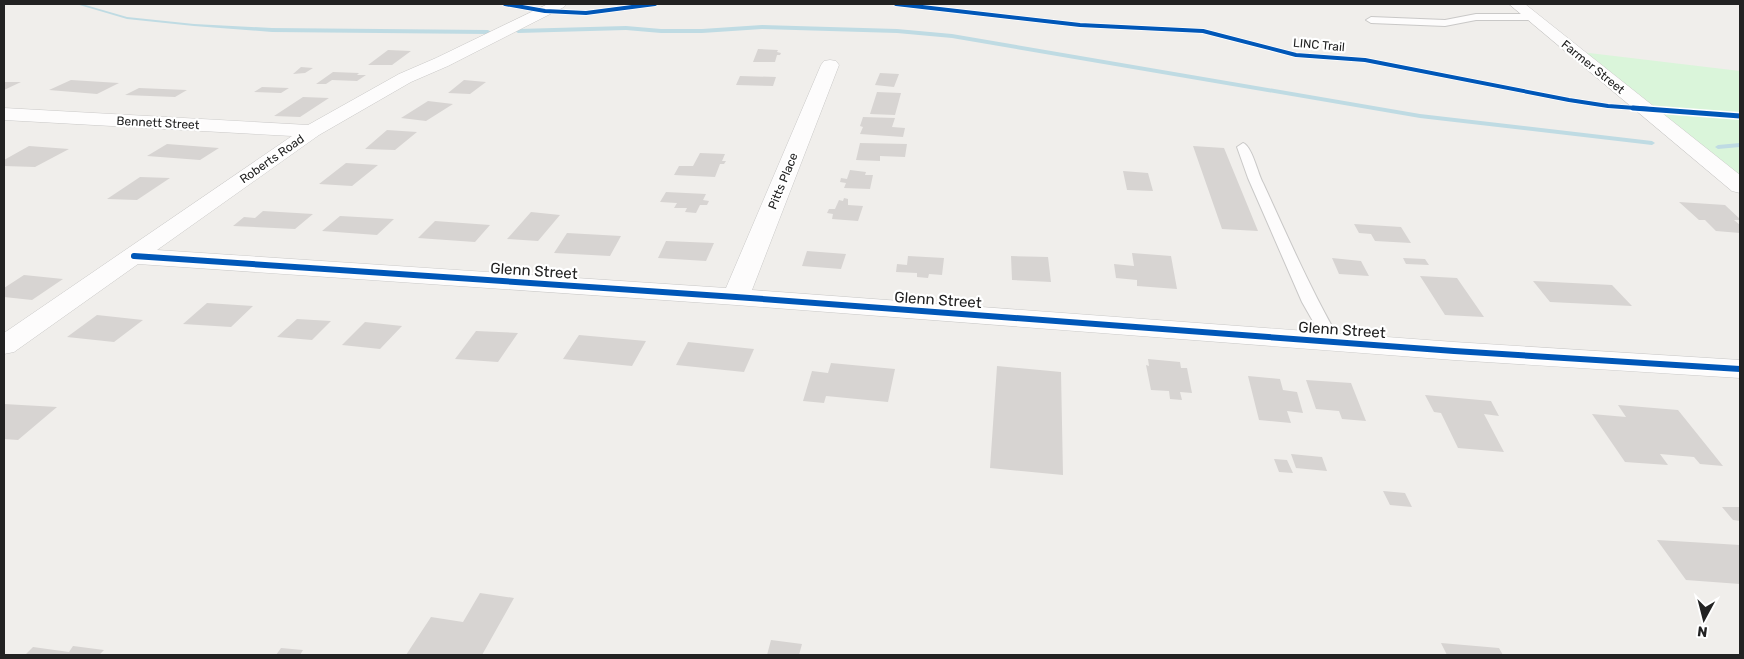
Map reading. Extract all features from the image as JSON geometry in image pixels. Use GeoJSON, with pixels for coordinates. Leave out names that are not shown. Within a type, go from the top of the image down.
{"type":"FeatureCollection","features":[{"type":"Feature","properties":{"kind":"street","name":"Roberts Road"},"geometry":{"type":"LineString","coordinates":[[4,346],[312,131],[404,78],[442,62],[559,4]]}},
{"type":"Feature","properties":{"kind":"street","name":"Farmer Street"},"geometry":{"type":"LineString","coordinates":[[1516,4],[1740,186]]}},
{"type":"Feature","properties":{"kind":"street","name":"Pitts Place"},"geometry":{"type":"LineString","coordinates":[[736,297],[830,65]]}},
{"type":"Feature","properties":{"kind":"street","name":"Bennett Street"},"geometry":{"type":"LineString","coordinates":[[4,114],[312,131]]}},
{"type":"Feature","properties":{"kind":"street","name":"Glenn Street"},"geometry":{"type":"LineString","coordinates":[[134,256],[736,297],[1333,342],[1740,368]]}},
{"type":"Feature","properties":{"kind":"lane"},"geometry":{"type":"LineString","coordinates":[[1371,20],[1445,23],[1476,17],[1532,17]]}},
{"type":"Feature","properties":{"kind":"lane"},"geometry":{"type":"LineString","coordinates":[[1243,147],[1254,178],[1310,302],[1333,342]]}},
{"type":"Feature","properties":{"kind":"green space"},"geometry":{"type":"Polygon","coordinates":[[[1564,50],[1740,71],[1740,190],[1564,50]]]}},
{"type":"Feature","properties":{"kind":"building"},"geometry":{"type":"Polygon","coordinates":[[[758,49],[778,50],[777,52],[781,53],[777,55],[775,62],[753,62],[758,49]]]}},
{"type":"Feature","properties":{"kind":"building"},"geometry":{"type":"Polygon","coordinates":[[[388,50],[411,51],[392,65],[368,65],[388,50]]]}},
{"type":"Feature","properties":{"kind":"building"},"geometry":{"type":"Polygon","coordinates":[[[301,67],[313,68],[305,73],[293,74],[301,67]]]}},
{"type":"Feature","properties":{"kind":"building"},"geometry":{"type":"Polygon","coordinates":[[[333,72],[366,75],[357,81],[332,80],[326,84],[316,84],[333,72]]]}},
{"type":"Feature","properties":{"kind":"building"},"geometry":{"type":"Polygon","coordinates":[[[880,73],[899,74],[894,87],[875,85],[880,73]]]}},
{"type":"Feature","properties":{"kind":"building"},"geometry":{"type":"Polygon","coordinates":[[[740,76],[776,77],[773,86],[736,85],[740,76]]]}},
{"type":"Feature","properties":{"kind":"building"},"geometry":{"type":"Polygon","coordinates":[[[71,80],[119,83],[97,94],[49,90],[71,80]]]}},
{"type":"Feature","properties":{"kind":"building"},"geometry":{"type":"Polygon","coordinates":[[[464,80],[486,82],[470,94],[448,93],[464,80]]]}},
{"type":"Feature","properties":{"kind":"building"},"geometry":{"type":"Polygon","coordinates":[[[4,82],[21,82],[4,90],[4,82]]]}},
{"type":"Feature","properties":{"kind":"building"},"geometry":{"type":"Polygon","coordinates":[[[262,87],[289,88],[281,93],[254,92],[262,87]]]}},
{"type":"Feature","properties":{"kind":"building"},"geometry":{"type":"Polygon","coordinates":[[[139,88],[187,90],[175,97],[125,95],[139,88]]]}},
{"type":"Feature","properties":{"kind":"building"},"geometry":{"type":"Polygon","coordinates":[[[877,92],[901,93],[895,115],[870,114],[877,92]]]}},
{"type":"Feature","properties":{"kind":"building"},"geometry":{"type":"Polygon","coordinates":[[[303,97],[329,98],[300,117],[274,116],[303,97]]]}},
{"type":"Feature","properties":{"kind":"building"},"geometry":{"type":"Polygon","coordinates":[[[428,101],[453,104],[426,121],[401,118],[428,101]]]}},
{"type":"Feature","properties":{"kind":"building"},"geometry":{"type":"Polygon","coordinates":[[[863,117],[895,118],[892,127],[905,128],[903,137],[860,134],[863,127],[860,126],[863,117]]]}},
{"type":"Feature","properties":{"kind":"building"},"geometry":{"type":"Polygon","coordinates":[[[387,130],[417,132],[395,150],[365,149],[387,130]]]}},
{"type":"Feature","properties":{"kind":"building"},"geometry":{"type":"Polygon","coordinates":[[[860,143],[907,144],[905,157],[880,156],[880,161],[856,160],[860,143]]]}},
{"type":"Feature","properties":{"kind":"building"},"geometry":{"type":"Polygon","coordinates":[[[167,144],[219,148],[200,160],[147,156],[167,144]]]}},
{"type":"Feature","properties":{"kind":"building"},"geometry":{"type":"Polygon","coordinates":[[[29,146],[69,149],[35,167],[4,166],[4,160],[29,146]]]}},
{"type":"Feature","properties":{"kind":"building"},"geometry":{"type":"Polygon","coordinates":[[[1193,146],[1224,148],[1258,231],[1222,229],[1193,146]]]}},
{"type":"Feature","properties":{"kind":"building"},"geometry":{"type":"Polygon","coordinates":[[[700,153],[725,154],[722,161],[726,161],[724,164],[720,164],[715,177],[674,175],[679,166],[693,166],[700,153]]]}},
{"type":"Feature","properties":{"kind":"building"},"geometry":{"type":"Polygon","coordinates":[[[346,163],[378,165],[352,186],[319,184],[346,163]]]}},
{"type":"Feature","properties":{"kind":"building"},"geometry":{"type":"Polygon","coordinates":[[[850,170],[866,172],[865,175],[873,175],[870,189],[844,188],[846,183],[840,182],[841,178],[847,179],[850,170]]]}},
{"type":"Feature","properties":{"kind":"building"},"geometry":{"type":"Polygon","coordinates":[[[1123,171],[1148,173],[1153,191],[1127,190],[1123,171]]]}},
{"type":"Feature","properties":{"kind":"building"},"geometry":{"type":"Polygon","coordinates":[[[140,177],[170,178],[137,200],[107,199],[140,177]]]}},
{"type":"Feature","properties":{"kind":"building"},"geometry":{"type":"Polygon","coordinates":[[[666,192],[706,194],[703,200],[709,201],[707,205],[700,205],[696,213],[685,212],[687,208],[674,208],[677,203],[660,202],[666,192]]]}},
{"type":"Feature","properties":{"kind":"building"},"geometry":{"type":"Polygon","coordinates":[[[844,198],[848,199],[848,205],[863,206],[858,221],[832,219],[833,214],[827,213],[829,209],[835,209],[839,200],[843,201],[844,198]]]}},
{"type":"Feature","properties":{"kind":"building"},"geometry":{"type":"Polygon","coordinates":[[[1679,202],[1725,205],[1740,219],[1734,220],[1740,225],[1740,233],[1716,231],[1705,220],[1699,220],[1679,202]]]}},
{"type":"Feature","properties":{"kind":"building"},"geometry":{"type":"Polygon","coordinates":[[[263,211],[313,214],[295,229],[233,226],[244,217],[255,218],[263,211]]]}},
{"type":"Feature","properties":{"kind":"building"},"geometry":{"type":"Polygon","coordinates":[[[531,212],[560,215],[538,241],[507,239],[531,212]]]}},
{"type":"Feature","properties":{"kind":"building"},"geometry":{"type":"Polygon","coordinates":[[[340,216],[394,219],[377,235],[322,231],[340,216]]]}},
{"type":"Feature","properties":{"kind":"building"},"geometry":{"type":"Polygon","coordinates":[[[435,221],[490,225],[475,242],[418,238],[435,221]]]}},
{"type":"Feature","properties":{"kind":"building"},"geometry":{"type":"Polygon","coordinates":[[[1354,224],[1401,227],[1411,243],[1375,241],[1371,234],[1359,233],[1354,224]]]}},
{"type":"Feature","properties":{"kind":"building"},"geometry":{"type":"Polygon","coordinates":[[[567,233],[621,236],[610,256],[554,253],[567,233]]]}},
{"type":"Feature","properties":{"kind":"building"},"geometry":{"type":"Polygon","coordinates":[[[666,241],[714,243],[706,261],[658,258],[666,241]]]}},
{"type":"Feature","properties":{"kind":"building"},"geometry":{"type":"Polygon","coordinates":[[[807,251],[846,254],[841,269],[802,266],[807,251]]]}},
{"type":"Feature","properties":{"kind":"building"},"geometry":{"type":"Polygon","coordinates":[[[1132,253],[1171,256],[1177,289],[1137,286],[1137,280],[1116,278],[1114,264],[1134,266],[1132,253]]]}},
{"type":"Feature","properties":{"kind":"building"},"geometry":{"type":"Polygon","coordinates":[[[908,256],[944,258],[942,275],[929,274],[928,278],[917,277],[917,273],[896,272],[897,264],[907,265],[908,256]]]}},
{"type":"Feature","properties":{"kind":"building"},"geometry":{"type":"Polygon","coordinates":[[[1011,256],[1048,257],[1051,282],[1012,280],[1011,256]]]}},
{"type":"Feature","properties":{"kind":"building"},"geometry":{"type":"Polygon","coordinates":[[[1332,258],[1361,261],[1369,276],[1339,274],[1332,258]]]}},
{"type":"Feature","properties":{"kind":"building"},"geometry":{"type":"Polygon","coordinates":[[[1403,258],[1425,259],[1429,265],[1406,264],[1403,258]]]}},
{"type":"Feature","properties":{"kind":"building"},"geometry":{"type":"Polygon","coordinates":[[[24,275],[63,279],[32,300],[4,297],[4,288],[24,275]]]}},
{"type":"Feature","properties":{"kind":"building"},"geometry":{"type":"Polygon","coordinates":[[[1420,276],[1457,278],[1484,317],[1445,315],[1420,276]]]}},
{"type":"Feature","properties":{"kind":"building"},"geometry":{"type":"Polygon","coordinates":[[[1533,281],[1612,285],[1632,306],[1550,302],[1533,281]]]}},
{"type":"Feature","properties":{"kind":"building"},"geometry":{"type":"Polygon","coordinates":[[[207,303],[253,306],[231,327],[183,324],[207,303]]]}},
{"type":"Feature","properties":{"kind":"building"},"geometry":{"type":"Polygon","coordinates":[[[97,315],[143,320],[114,342],[67,337],[97,315]]]}},
{"type":"Feature","properties":{"kind":"building"},"geometry":{"type":"Polygon","coordinates":[[[297,319],[331,321],[312,340],[277,337],[297,319]]]}},
{"type":"Feature","properties":{"kind":"building"},"geometry":{"type":"Polygon","coordinates":[[[365,322],[402,326],[380,349],[342,345],[365,322]]]}},
{"type":"Feature","properties":{"kind":"building"},"geometry":{"type":"Polygon","coordinates":[[[476,331],[518,333],[498,362],[455,359],[476,331]]]}},
{"type":"Feature","properties":{"kind":"building"},"geometry":{"type":"Polygon","coordinates":[[[579,335],[646,341],[632,366],[563,359],[579,335]]]}},
{"type":"Feature","properties":{"kind":"building"},"geometry":{"type":"Polygon","coordinates":[[[688,342],[754,349],[744,372],[676,365],[688,342]]]}},
{"type":"Feature","properties":{"kind":"building"},"geometry":{"type":"Polygon","coordinates":[[[1148,359],[1180,362],[1181,368],[1187,368],[1192,393],[1180,392],[1182,400],[1170,399],[1169,391],[1151,390],[1146,365],[1149,366],[1148,359]]]}},
{"type":"Feature","properties":{"kind":"building"},"geometry":{"type":"Polygon","coordinates":[[[831,363],[895,369],[888,402],[826,396],[824,403],[803,401],[812,371],[828,373],[831,363]]]}},
{"type":"Feature","properties":{"kind":"building"},"geometry":{"type":"Polygon","coordinates":[[[997,366],[1061,372],[1063,475],[990,468],[997,366]]]}},
{"type":"Feature","properties":{"kind":"building"},"geometry":{"type":"Polygon","coordinates":[[[1248,376],[1280,379],[1283,390],[1297,392],[1303,413],[1287,411],[1291,423],[1259,420],[1248,376]]]}},
{"type":"Feature","properties":{"kind":"building"},"geometry":{"type":"Polygon","coordinates":[[[1306,380],[1351,383],[1366,421],[1342,419],[1339,411],[1316,409],[1306,380]]]}},
{"type":"Feature","properties":{"kind":"building"},"geometry":{"type":"Polygon","coordinates":[[[1425,395],[1491,401],[1499,416],[1484,414],[1504,452],[1458,448],[1441,413],[1434,412],[1425,395]]]}},
{"type":"Feature","properties":{"kind":"building"},"geometry":{"type":"Polygon","coordinates":[[[4,404],[57,407],[18,440],[4,439],[4,404]]]}},
{"type":"Feature","properties":{"kind":"building"},"geometry":{"type":"Polygon","coordinates":[[[1618,405],[1678,410],[1723,466],[1700,464],[1694,457],[1660,454],[1668,465],[1625,462],[1592,414],[1626,417],[1618,405]]]}},
{"type":"Feature","properties":{"kind":"building"},"geometry":{"type":"Polygon","coordinates":[[[1291,454],[1322,457],[1327,471],[1296,468],[1291,454]]]}},
{"type":"Feature","properties":{"kind":"building"},"geometry":{"type":"Polygon","coordinates":[[[1274,459],[1287,460],[1293,473],[1279,472],[1274,459]]]}},
{"type":"Feature","properties":{"kind":"building"},"geometry":{"type":"Polygon","coordinates":[[[1383,491],[1405,493],[1412,507],[1390,505],[1383,491]]]}},
{"type":"Feature","properties":{"kind":"building"},"geometry":{"type":"Polygon","coordinates":[[[1722,507],[1740,507],[1740,521],[1733,520],[1722,507]]]}},
{"type":"Feature","properties":{"kind":"building"},"geometry":{"type":"Polygon","coordinates":[[[1657,540],[1740,545],[1740,584],[1686,580],[1657,540]]]}},
{"type":"Feature","properties":{"kind":"building"},"geometry":{"type":"Polygon","coordinates":[[[480,593],[514,598],[482,655],[406,655],[431,617],[463,622],[480,593]]]}},
{"type":"Feature","properties":{"kind":"building"},"geometry":{"type":"Polygon","coordinates":[[[771,640],[802,644],[799,655],[767,655],[771,640]]]}},
{"type":"Feature","properties":{"kind":"building"},"geometry":{"type":"Polygon","coordinates":[[[1441,643],[1499,648],[1503,655],[1447,655],[1441,643]]]}},
{"type":"Feature","properties":{"kind":"building"},"geometry":{"type":"Polygon","coordinates":[[[73,646],[104,650],[99,655],[25,655],[33,647],[69,652],[73,646]]]}},
{"type":"Feature","properties":{"kind":"building"},"geometry":{"type":"Polygon","coordinates":[[[281,648],[303,650],[300,655],[276,655],[281,648]]]}},
{"type":"Feature","properties":{"kind":"waterway"},"geometry":{"type":"LineString","coordinates":[[78,4],[127,18],[194,25],[272,30],[488,32]]}},
{"type":"Feature","properties":{"kind":"waterway"},"geometry":{"type":"LineString","coordinates":[[518,31],[626,28],[661,31],[702,31],[762,27],[897,31],[952,36],[1420,116],[1652,143]]}},
{"type":"Feature","properties":{"kind":"waterway"},"geometry":{"type":"LineString","coordinates":[[1718,147],[1740,145]]}},
{"type":"Feature","properties":{"kind":"cycle path"},"geometry":{"type":"LineString","coordinates":[[505,4],[545,11],[586,13],[655,4]]}},
{"type":"Feature","properties":{"kind":"cycle path","name":"LINC Trail"},"geometry":{"type":"LineString","coordinates":[[896,4],[1080,25],[1203,31],[1296,55],[1365,60],[1569,100],[1608,106],[1740,116]]}},
{"type":"Feature","properties":{"kind":"cycle path"},"geometry":{"type":"LineString","coordinates":[[134,256],[736,297],[1454,351],[1740,369]]}}]}
